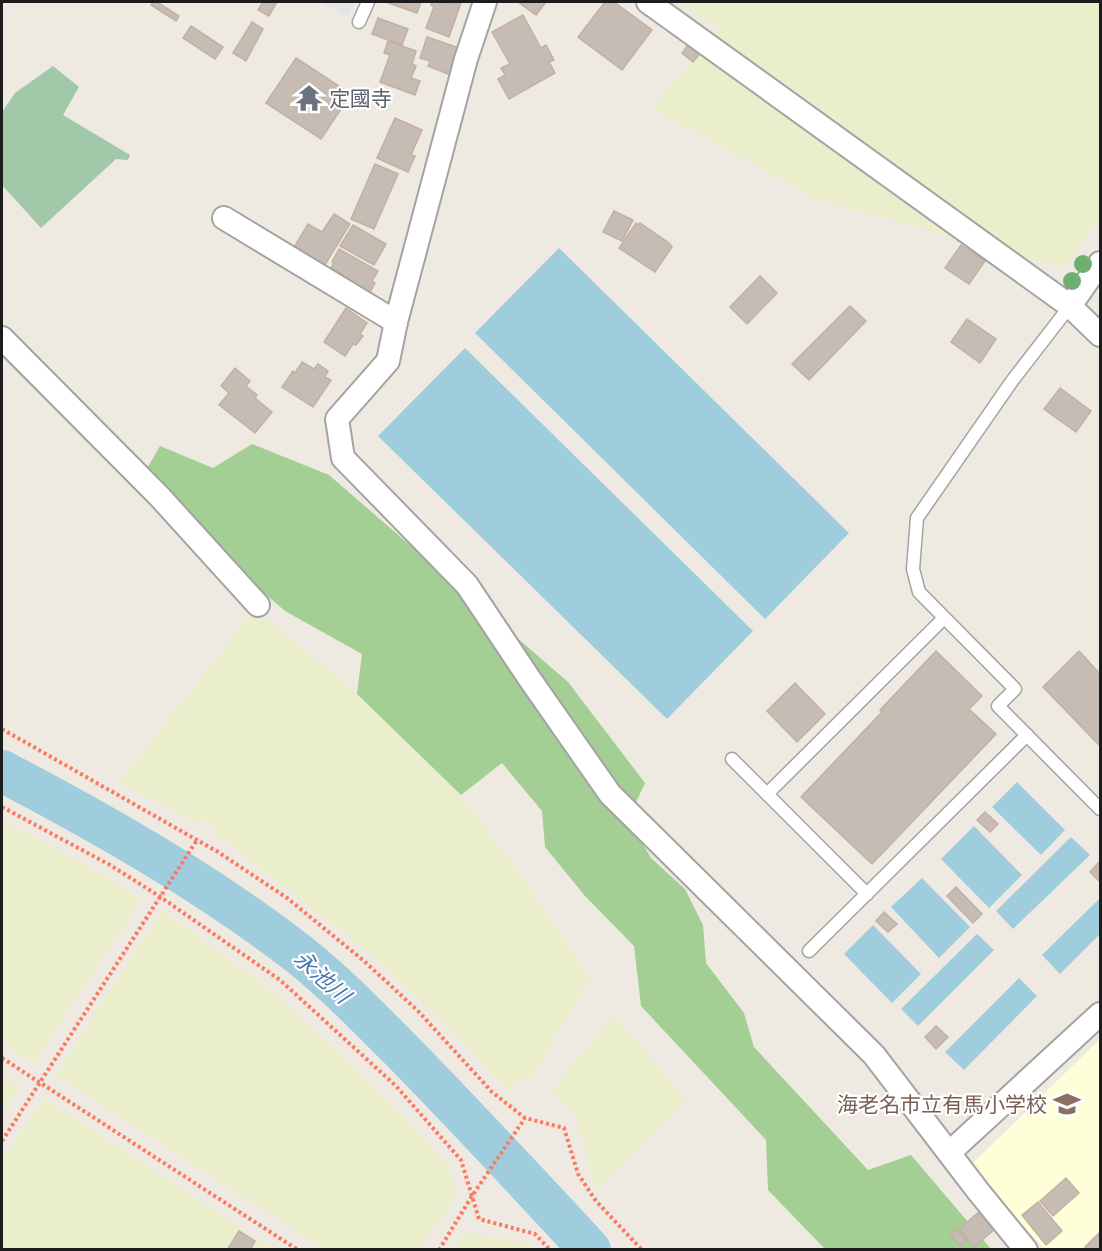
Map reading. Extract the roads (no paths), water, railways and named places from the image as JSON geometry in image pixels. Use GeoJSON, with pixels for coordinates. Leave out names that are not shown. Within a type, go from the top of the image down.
{"type":"FeatureCollection","features":[{"type":"Feature","properties":{"kind":"street"},"geometry":{"type":"LineString","coordinates":[[485,2],[466,59],[396,322],[388,361],[337,419],[343,458],[467,585],[610,794],[874,1055],[1026,1250]]}},
{"type":"Feature","properties":{"kind":"street"},"geometry":{"type":"LineString","coordinates":[[648,2],[1070,306],[1101,335]]}},
{"type":"Feature","properties":{"kind":"street"},"geometry":{"type":"LineString","coordinates":[[224,218],[396,322]]}},
{"type":"Feature","properties":{"kind":"street"},"geometry":{"type":"LineString","coordinates":[[1070,306],[1101,263]]}},
{"type":"Feature","properties":{"kind":"street"},"geometry":{"type":"LineString","coordinates":[[2,338],[159,496],[258,605]]}},
{"type":"Feature","properties":{"kind":"street"},"geometry":{"type":"LineString","coordinates":[[950,1152],[1101,1014]]}},
{"type":"Feature","properties":{"kind":"lane"},"geometry":{"type":"LineString","coordinates":[[359,22],[368,2]]}},
{"type":"Feature","properties":{"kind":"lane"},"geometry":{"type":"LineString","coordinates":[[1070,306],[1012,381],[917,518],[914,569],[919,592],[1015,688],[998,706],[1101,809]]}},
{"type":"Feature","properties":{"kind":"lane"},"geometry":{"type":"LineString","coordinates":[[767,794],[944,618]]}},
{"type":"Feature","properties":{"kind":"lane"},"geometry":{"type":"LineString","coordinates":[[809,951],[1027,735]]}},
{"type":"Feature","properties":{"kind":"lane"},"geometry":{"type":"LineString","coordinates":[[732,759],[867,894]]}},
{"type":"Feature","properties":{"kind":"water"},"geometry":{"type":"Polygon","coordinates":[[[559,248],[849,533],[765,619],[475,333],[559,248]]]}},
{"type":"Feature","properties":{"kind":"water"},"geometry":{"type":"Polygon","coordinates":[[[465,348],[753,631],[667,719],[378,436],[465,348]]]}},
{"type":"Feature","properties":{"kind":"water"},"geometry":{"type":"Polygon","coordinates":[[[1017,782],[1065,830],[1041,855],[992,807],[1017,782]]]}},
{"type":"Feature","properties":{"kind":"water"},"geometry":{"type":"Polygon","coordinates":[[[974,826],[1022,875],[989,908],[941,859],[974,826]]]}},
{"type":"Feature","properties":{"kind":"water"},"geometry":{"type":"Polygon","coordinates":[[[1071,837],[1090,855],[1013,929],[996,911],[1071,837]]]}},
{"type":"Feature","properties":{"kind":"water"},"geometry":{"type":"Polygon","coordinates":[[[922,878],[970,927],[939,958],[891,907],[922,878]]]}},
{"type":"Feature","properties":{"kind":"water"},"geometry":{"type":"Polygon","coordinates":[[[1100,898],[1100,934],[1060,974],[1042,955],[1100,898]]]}},
{"type":"Feature","properties":{"kind":"water"},"geometry":{"type":"Polygon","coordinates":[[[873,925],[921,974],[892,1003],[844,954],[873,925]]]}},
{"type":"Feature","properties":{"kind":"water"},"geometry":{"type":"Polygon","coordinates":[[[977,934],[994,950],[918,1026],[901,1009],[977,934]]]}},
{"type":"Feature","properties":{"kind":"water"},"geometry":{"type":"Polygon","coordinates":[[[1019,978],[1037,996],[964,1070],[945,1052],[1019,978]]]}},
{"type":"Feature","properties":{"kind":"waterway","name":"永池川"},"geometry":{"type":"LineString","coordinates":[[2,771],[155,856],[229,903],[300,955],[338,988],[399,1048],[590,1250]]}},
{"type":"Feature","properties":{"kind":"place","name":"定國寺"},"geometry":{"type":"Point","coordinates":[309,98]}},
{"type":"Feature","properties":{"kind":"place","name":"海老名市立有馬小学校"},"geometry":{"type":"Point","coordinates":[1067,1104]}}]}
